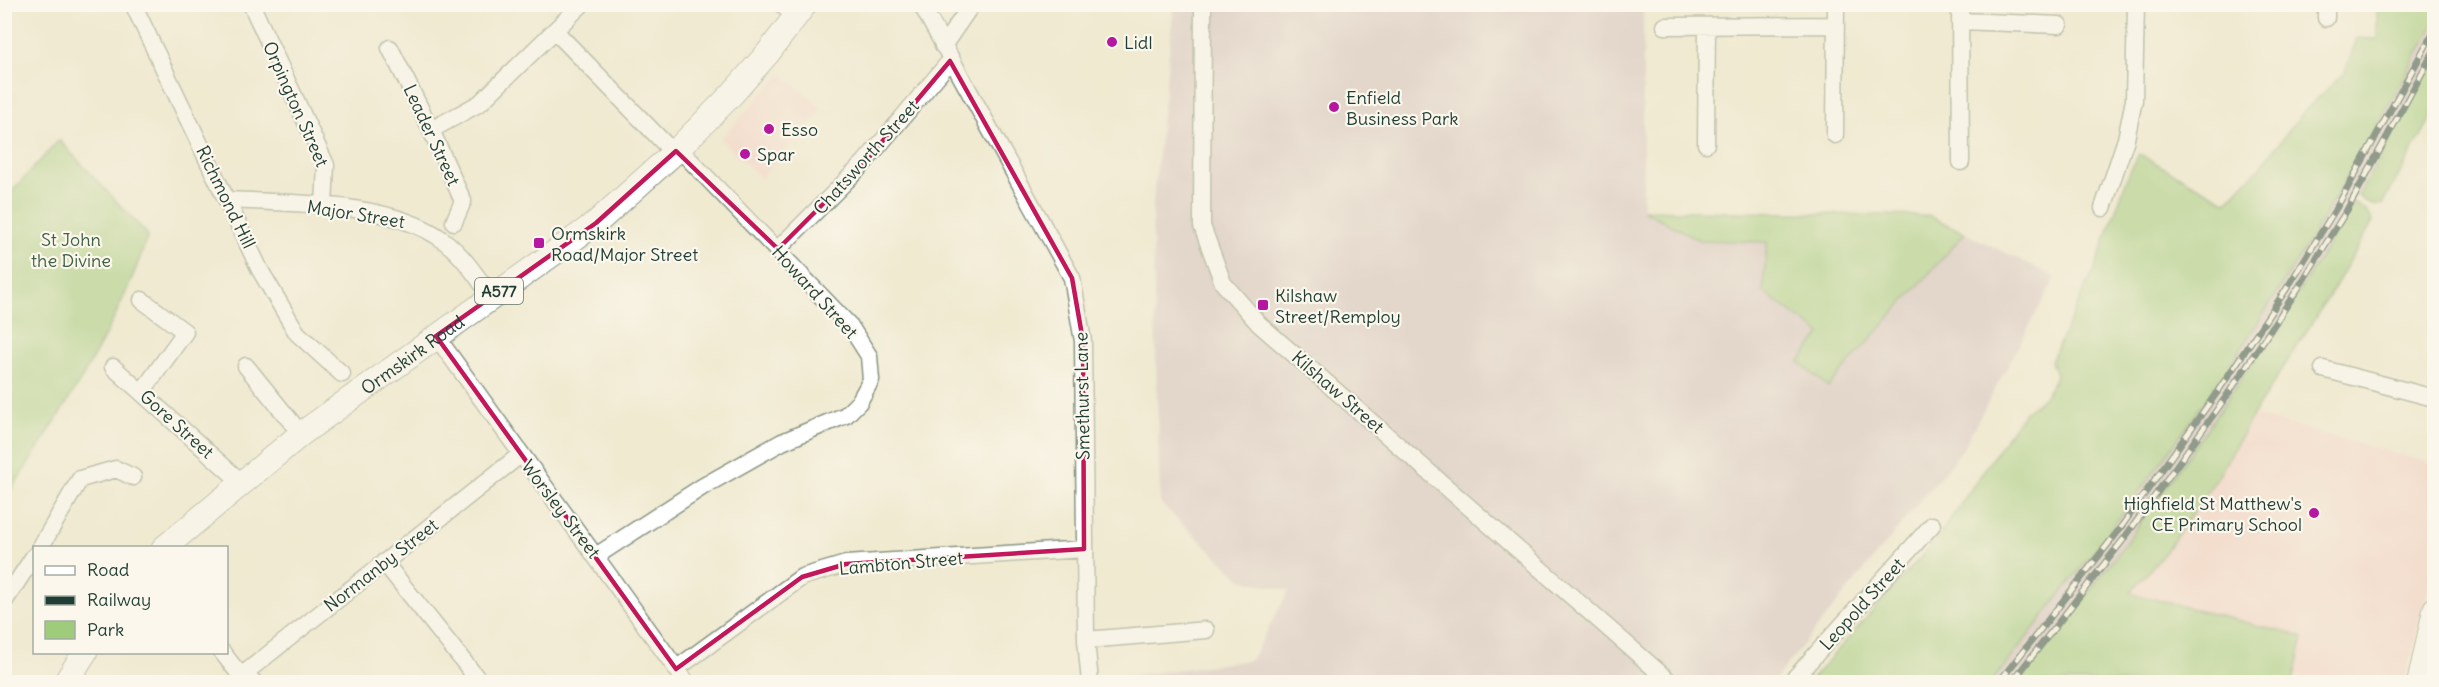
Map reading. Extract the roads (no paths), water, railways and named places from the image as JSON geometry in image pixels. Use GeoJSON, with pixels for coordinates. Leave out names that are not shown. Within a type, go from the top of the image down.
{"type":"FeatureCollection","features":[{"type":"Feature","properties":{"kind":"highway","name":"Ormskirk Road"},"geometry":{"type":"LineString","coordinates":[[166,546],[240,482],[302,434],[491,296],[596,223],[676,151],[755,68],[794,8]]}},
{"type":"Feature","properties":{"kind":"highway"},"geometry":{"type":"LineString","coordinates":[[66,682],[84,654]]}},
{"type":"Feature","properties":{"kind":"main road"},"geometry":{"type":"LineString","coordinates":[[2418,682],[2434,608]]}},
{"type":"Feature","properties":{"kind":"street","name":"Richmond Hill"},"geometry":{"type":"LineString","coordinates":[[133,4],[260,270],[297,333],[342,374]]}},
{"type":"Feature","properties":{"kind":"street","name":"Orpington Street"},"geometry":{"type":"LineString","coordinates":[[250,4],[327,165],[324,207]]}},
{"type":"Feature","properties":{"kind":"street"},"geometry":{"type":"LineString","coordinates":[[431,129],[480,103],[556,32],[582,4]]}},
{"type":"Feature","properties":{"kind":"street","name":"Smethurst Lane"},"geometry":{"type":"LineString","coordinates":[[921,4],[1072,278],[1083,341],[1084,549],[1086,640],[1090,682]]}},
{"type":"Feature","properties":{"kind":"street","name":"Chatsworth Street"},"geometry":{"type":"LineString","coordinates":[[778,249],[864,163],[947,53],[972,4]]}},
{"type":"Feature","properties":{"kind":"street","name":"Kilshaw Street"},"geometry":{"type":"LineString","coordinates":[[1203,4],[1202,226],[1223,283],[1259,324],[1670,682]]}},
{"type":"Feature","properties":{"kind":"street"},"geometry":{"type":"LineString","coordinates":[[1835,135],[1836,4]]}},
{"type":"Feature","properties":{"kind":"street"},"geometry":{"type":"LineString","coordinates":[[2103,208],[2126,139],[2134,100],[2136,4]]}},
{"type":"Feature","properties":{"kind":"street"},"geometry":{"type":"LineString","coordinates":[[1961,162],[1960,13],[2059,25]]}},
{"type":"Feature","properties":{"kind":"street"},"geometry":{"type":"LineString","coordinates":[[1665,26],[1836,25]]}},
{"type":"Feature","properties":{"kind":"street"},"geometry":{"type":"LineString","coordinates":[[1706,144],[1707,26]]}},
{"type":"Feature","properties":{"kind":"street","name":"Howard Street"},"geometry":{"type":"LineString","coordinates":[[556,32],[630,108],[676,151],[687,157],[850,326],[869,356],[871,380],[860,402],[846,415],[782,442],[702,487],[596,556]]}},
{"type":"Feature","properties":{"kind":"street","name":"Leader Street"},"geometry":{"type":"LineString","coordinates":[[390,48],[431,129],[463,201],[454,222]]}},
{"type":"Feature","properties":{"kind":"street","name":"Major Street"},"geometry":{"type":"LineString","coordinates":[[227,200],[384,214],[431,232],[464,259],[491,296]]}},
{"type":"Feature","properties":{"kind":"street"},"geometry":{"type":"LineString","coordinates":[[142,300],[185,332],[142,392]]}},
{"type":"Feature","properties":{"kind":"street","name":"Worsley Street"},"geometry":{"type":"LineString","coordinates":[[436,336],[686,682]]}},
{"type":"Feature","properties":{"kind":"street"},"geometry":{"type":"LineString","coordinates":[[246,366],[302,434]]}},
{"type":"Feature","properties":{"kind":"street","name":"Gore Street"},"geometry":{"type":"LineString","coordinates":[[112,367],[240,482]]}},
{"type":"Feature","properties":{"kind":"street"},"geometry":{"type":"LineString","coordinates":[[2323,369],[2434,398]]}},
{"type":"Feature","properties":{"kind":"street","name":"Normanby Street"},"geometry":{"type":"LineString","coordinates":[[248,679],[384,562],[520,455]]}},
{"type":"Feature","properties":{"kind":"street"},"geometry":{"type":"LineString","coordinates":[[41,546],[80,479],[116,469],[133,477]]}},
{"type":"Feature","properties":{"kind":"street","name":"Leopold Street"},"geometry":{"type":"LineString","coordinates":[[1791,682],[1932,525]]}},
{"type":"Feature","properties":{"kind":"street","name":"Lambton Street"},"geometry":{"type":"LineString","coordinates":[[676,669],[802,577],[846,564],[1084,549]]}},
{"type":"Feature","properties":{"kind":"street"},"geometry":{"type":"LineString","coordinates":[[4,602],[33,558]]}},
{"type":"Feature","properties":{"kind":"street"},"geometry":{"type":"LineString","coordinates":[[384,562],[480,682]]}},
{"type":"Feature","properties":{"kind":"street"},"geometry":{"type":"LineString","coordinates":[[1086,640],[1206,630]]}},
{"type":"Feature","properties":{"kind":"street"},"geometry":{"type":"LineString","coordinates":[[224,654],[248,679]]}},
{"type":"Feature","properties":{"kind":"railway"},"geometry":{"type":"LineString","coordinates":[[1999,682],[2116,534],[2218,391],[2289,285],[2338,205],[2434,31]]}},
{"type":"Feature","properties":{"kind":"railway"},"geometry":{"type":"LineString","coordinates":[[2012,682],[2123,540],[2226,397],[2347,210],[2434,51]]}},
{"type":"Feature","properties":{"kind":"place","name":"Lidl"},"geometry":{"type":"Point","coordinates":[1112,42]}},
{"type":"Feature","properties":{"kind":"place","name":"Enfield Business Park"},"geometry":{"type":"Point","coordinates":[1334,107]}},
{"type":"Feature","properties":{"kind":"place","name":"Esso"},"geometry":{"type":"Point","coordinates":[769,129]}},
{"type":"Feature","properties":{"kind":"place","name":"Spar"},"geometry":{"type":"Point","coordinates":[745,154]}},
{"type":"Feature","properties":{"kind":"place","name":"Ormskirk Road/Major Street"},"geometry":{"type":"Point","coordinates":[539,243]}},
{"type":"Feature","properties":{"kind":"place","name":"Kilshaw Street/Remploy"},"geometry":{"type":"Point","coordinates":[1263,305]}},
{"type":"Feature","properties":{"kind":"place","name":"Highfield St Matthew's CE Primary School"},"geometry":{"type":"Point","coordinates":[2314,513]}},
{"type":"Feature","properties":{"kind":"park label","name":"St John the Divine"},"geometry":{"type":"Point","coordinates":[71,249]}}]}
